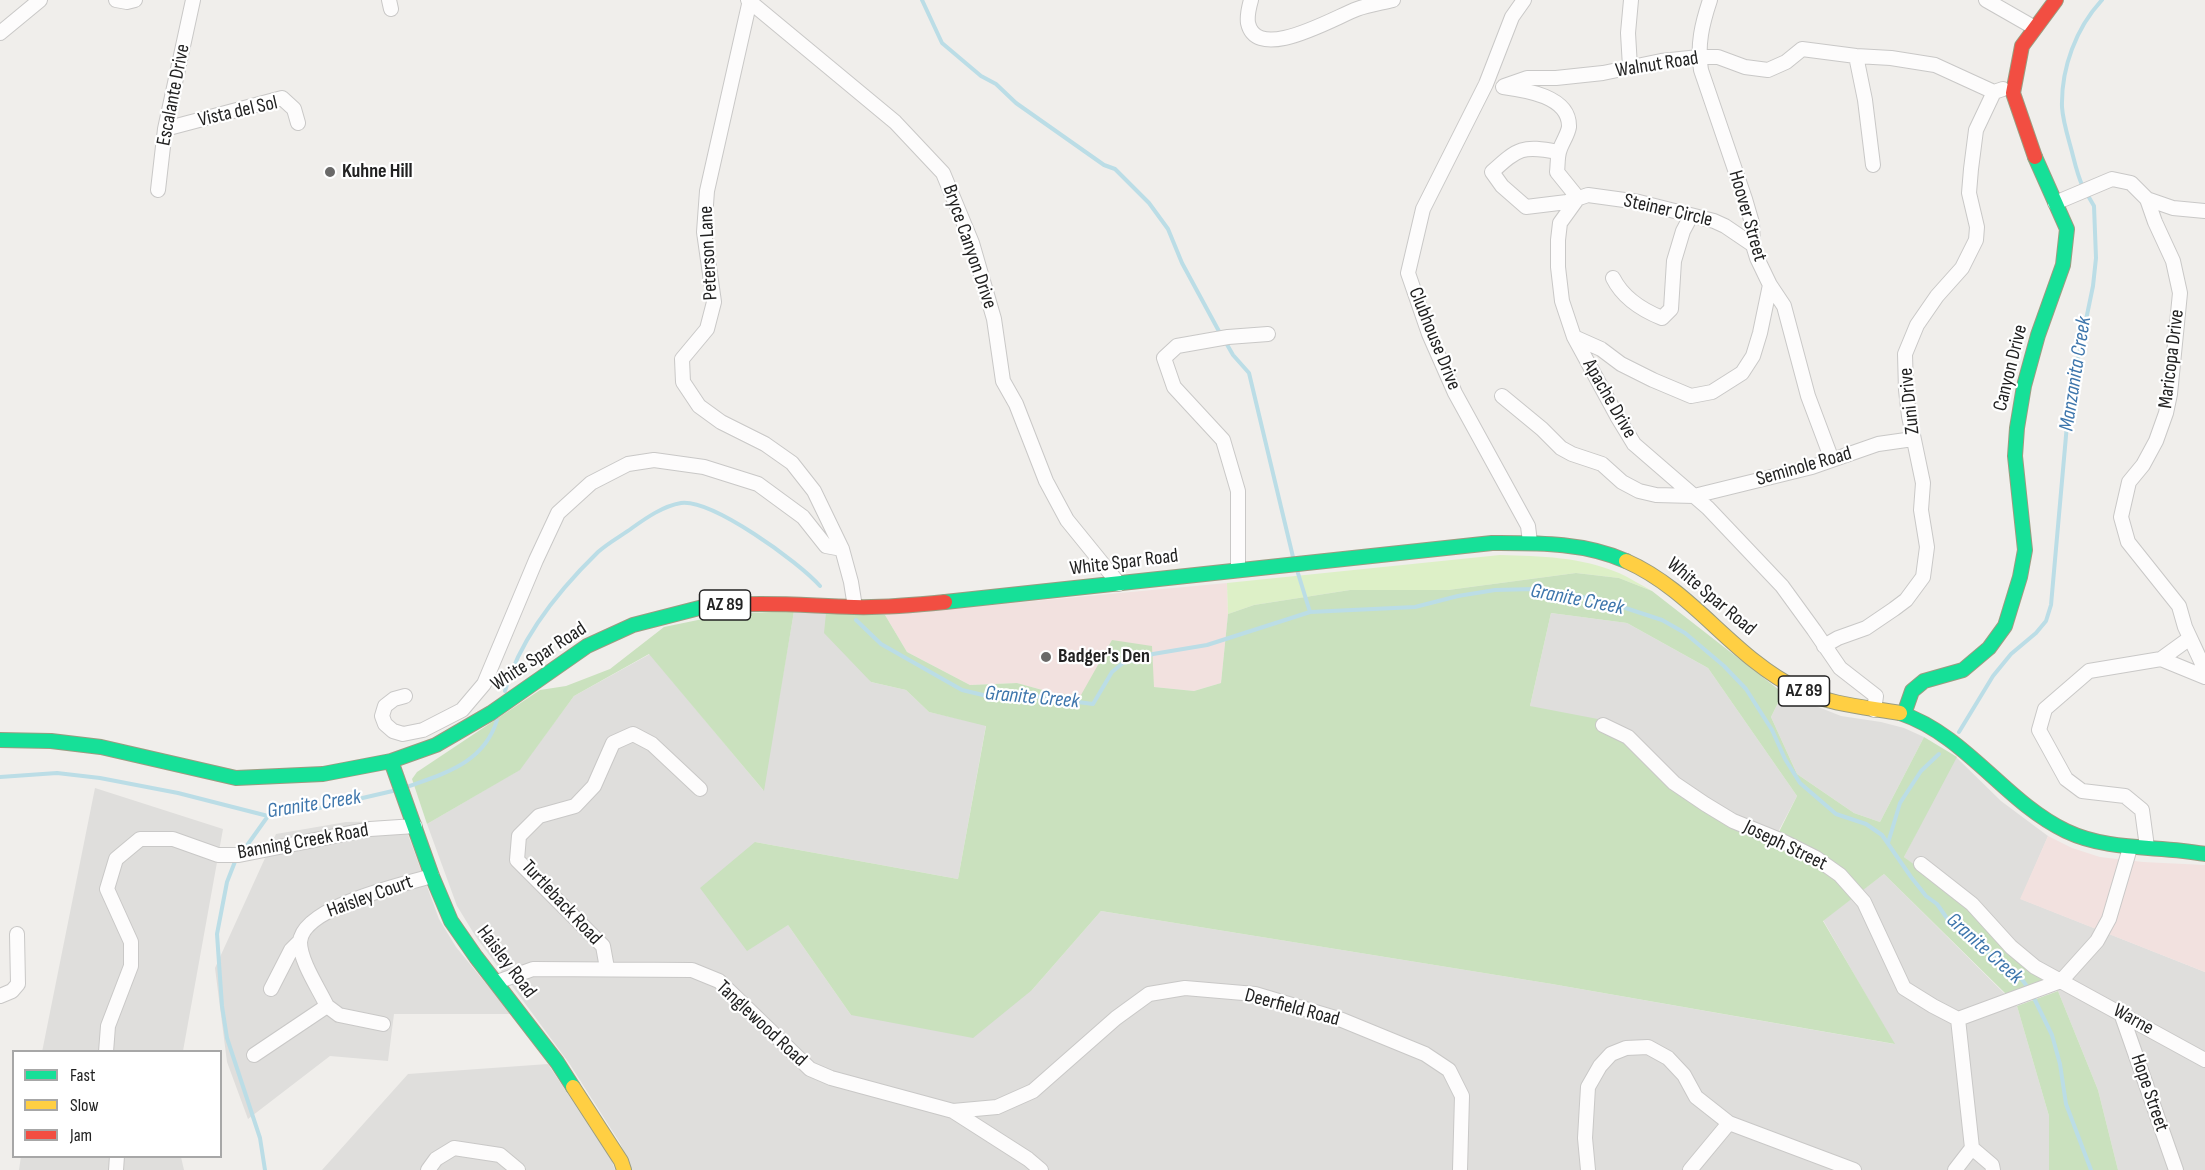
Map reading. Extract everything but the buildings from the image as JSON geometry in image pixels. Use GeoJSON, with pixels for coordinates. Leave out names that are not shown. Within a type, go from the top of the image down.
{"type":"FeatureCollection","features":[{"type":"Feature","properties":{"kind":"main road","name":"Canyon Drive"},"geometry":{"type":"LineString","coordinates":[[1904,714],[1912,691],[1924,681],[1963,670],[1989,648],[2005,626],[2020,577],[2025,550],[2015,456],[2017,428],[2024,386],[2038,334],[2063,265],[2067,230],[2017,109],[2014,87],[2022,46],[2056,0]]}},
{"type":"Feature","properties":{"kind":"main road","name":"White Spar Road"},"geometry":{"type":"LineString","coordinates":[[0,740],[51,741],[101,747],[236,778],[323,774],[391,761],[436,745],[491,713],[587,646],[633,625],[707,606],[752,603],[909,606],[1238,569],[1492,543],[1530,542],[1580,546],[1633,562],[1658,576],[1684,596],[1754,658],[1788,684],[1827,702],[1904,714],[1934,731],[1965,753],[2006,791],[2039,817],[2085,839],[2130,848],[2147,847],[2205,854]]}},
{"type":"Feature","properties":{"kind":"main road","name":"Haisley Road"},"geometry":{"type":"LineString","coordinates":[[391,761],[432,876],[451,921],[557,1062],[621,1161],[624,1170]]}},
{"type":"Feature","properties":{"kind":"street"},"geometry":{"type":"LineString","coordinates":[[0,33],[40,0]]}},
{"type":"Feature","properties":{"kind":"street"},"geometry":{"type":"LineString","coordinates":[[116,0],[127,2],[135,0]]}},
{"type":"Feature","properties":{"kind":"street","name":"Escalante Drive"},"geometry":{"type":"LineString","coordinates":[[158,190],[165,129],[193,0]]}},
{"type":"Feature","properties":{"kind":"street"},"geometry":{"type":"LineString","coordinates":[[1251,0],[1248,24],[1258,38],[1268,41],[1292,36],[1359,8],[1393,0]]}},
{"type":"Feature","properties":{"kind":"street","name":"Clubhouse Drive"},"geometry":{"type":"LineString","coordinates":[[1524,0],[1512,17],[1486,84],[1423,209],[1408,273],[1429,334],[1455,393],[1528,526],[1530,542]]}},
{"type":"Feature","properties":{"kind":"street"},"geometry":{"type":"LineString","coordinates":[[1630,67],[1628,33],[1631,0]]}},
{"type":"Feature","properties":{"kind":"street","name":"Hoover Street"},"geometry":{"type":"LineString","coordinates":[[1710,0],[1701,28],[1699,57],[1701,70],[1745,199],[1752,223],[1753,245],[1770,285],[1784,306],[1808,396],[1832,460]]}},
{"type":"Feature","properties":{"kind":"street"},"geometry":{"type":"LineString","coordinates":[[1986,0],[2035,28]]}},
{"type":"Feature","properties":{"kind":"street","name":"Peterson Lane"},"geometry":{"type":"LineString","coordinates":[[749,1],[707,191],[704,232],[714,302],[707,329],[682,359],[683,382],[699,406],[721,422],[765,444],[792,463],[814,491],[842,549],[855,606]]}},
{"type":"Feature","properties":{"kind":"street","name":"Bryce Canyon Drive"},"geometry":{"type":"LineString","coordinates":[[749,1],[895,122],[943,173],[972,243],[994,319],[1003,381],[1016,404],[1046,481],[1067,520],[1119,584]]}},
{"type":"Feature","properties":{"kind":"street","name":"Walnut Road"},"geometry":{"type":"LineString","coordinates":[[1486,84],[1503,87],[1527,78],[1556,78],[1603,73],[1661,61],[1699,57],[1718,57],[1745,66],[1768,70],[1786,62],[1802,49],[1935,65],[1994,92]]}},
{"type":"Feature","properties":{"kind":"street"},"geometry":{"type":"LineString","coordinates":[[1856,56],[1865,100],[1873,165]]}},
{"type":"Feature","properties":{"kind":"street"},"geometry":{"type":"LineString","coordinates":[[1503,87],[1530,91],[1556,102],[1565,115],[1569,128],[1558,152],[1557,172],[1578,198]]}},
{"type":"Feature","properties":{"kind":"street"},"geometry":{"type":"LineString","coordinates":[[1994,92],[2014,87]]}},
{"type":"Feature","properties":{"kind":"street","name":"Zuni Drive"},"geometry":{"type":"LineString","coordinates":[[1824,646],[1838,638],[1866,628],[1894,609],[1906,600],[1923,577],[1926,547],[1921,510],[1923,483],[1913,439],[1906,390],[1905,354],[1917,325],[1937,296],[1962,268],[1976,240],[1977,227],[1969,193],[1971,169],[1976,130],[1994,92]]}},
{"type":"Feature","properties":{"kind":"street","name":"Vista del Sol"},"geometry":{"type":"LineString","coordinates":[[165,129],[282,98],[294,109],[298,123]]}},
{"type":"Feature","properties":{"kind":"street","name":"Steiner Circle"},"geometry":{"type":"LineString","coordinates":[[1558,152],[1531,147],[1522,149],[1509,156],[1492,172],[1502,186],[1526,207],[1567,202],[1588,195],[1639,202],[1720,223],[1753,245]]}},
{"type":"Feature","properties":{"kind":"street"},"geometry":{"type":"LineString","coordinates":[[2055,203],[2112,179],[2131,183],[2147,199],[2173,208],[2205,211]]}},
{"type":"Feature","properties":{"kind":"street","name":"Apache Drive"},"geometry":{"type":"LineString","coordinates":[[1578,198],[1560,223],[1558,267],[1562,301],[1574,337],[1634,444],[1694,496],[1782,586],[1840,668],[1876,696],[1874,710]]}},
{"type":"Feature","properties":{"kind":"street","name":"Maricopa Drive"},"geometry":{"type":"LineString","coordinates":[[2147,199],[2154,222],[2172,261],[2180,293],[2166,413],[2156,441],[2143,465],[2129,482],[2121,516],[2128,542],[2179,606],[2190,638],[2205,670]]}},
{"type":"Feature","properties":{"kind":"street"},"geometry":{"type":"LineString","coordinates":[[1613,278],[1620,291],[1646,311],[1662,318],[1671,309],[1674,261],[1683,231],[1691,216]]}},
{"type":"Feature","properties":{"kind":"street"},"geometry":{"type":"LineString","coordinates":[[1574,337],[1600,349],[1621,364],[1691,396],[1712,392],[1742,374],[1753,356],[1770,285]]}},
{"type":"Feature","properties":{"kind":"street"},"geometry":{"type":"LineString","coordinates":[[1238,569],[1238,491],[1223,440],[1174,387],[1164,358],[1178,346],[1268,334]]}},
{"type":"Feature","properties":{"kind":"street","name":"Seminole Road"},"geometry":{"type":"LineString","coordinates":[[1503,396],[1561,448],[1602,464],[1622,482],[1639,491],[1656,495],[1694,496],[1812,467],[1878,444],[1913,439]]}},
{"type":"Feature","properties":{"kind":"street"},"geometry":{"type":"LineString","coordinates":[[405,696],[394,699],[385,706],[382,716],[385,724],[393,731],[404,734],[423,730],[462,710],[484,684],[558,513],[591,483],[628,464],[654,460],[704,467],[758,484],[803,517],[826,546],[842,549]]}},
{"type":"Feature","properties":{"kind":"street"},"geometry":{"type":"LineString","coordinates":[[2147,847],[2142,810],[2125,796],[2082,791],[2066,779],[2039,730],[2045,709],[2090,671],[2161,659],[2190,638]]}},
{"type":"Feature","properties":{"kind":"street"},"geometry":{"type":"LineString","coordinates":[[2161,659],[2205,677]]}},
{"type":"Feature","properties":{"kind":"street","name":"Joseph Street"},"geometry":{"type":"LineString","coordinates":[[1603,725],[1628,737],[1674,783],[1705,804],[1733,821],[1816,858],[1840,875],[1864,902],[1904,988],[1959,1019]]}},
{"type":"Feature","properties":{"kind":"street","name":"Turtleback Road"},"geometry":{"type":"LineString","coordinates":[[607,968],[603,946],[517,860],[519,836],[539,816],[575,806],[594,786],[613,742],[633,734],[652,744],[700,789]]}},
{"type":"Feature","properties":{"kind":"street","name":"Banning Creek Road"},"geometry":{"type":"LineString","coordinates":[[106,1050],[108,1026],[131,966],[131,942],[107,889],[116,859],[140,839],[173,839],[218,855],[239,855],[370,829],[415,826]]}},
{"type":"Feature","properties":{"kind":"street"},"geometry":{"type":"LineString","coordinates":[[1955,1170],[1972,1148],[1959,1019],[2061,981],[2097,940],[2109,919],[2130,848]]}},
{"type":"Feature","properties":{"kind":"street","name":"Warne"},"geometry":{"type":"LineString","coordinates":[[1921,864],[1972,904],[2011,947],[2036,967],[2205,1060]]}},
{"type":"Feature","properties":{"kind":"street","name":"Haisley Court"},"geometry":{"type":"LineString","coordinates":[[271,989],[291,950],[300,941],[307,927],[319,915],[346,902],[432,876]]}},
{"type":"Feature","properties":{"kind":"street"},"geometry":{"type":"LineString","coordinates":[[0,996],[12,991],[18,984],[17,934]]}},
{"type":"Feature","properties":{"kind":"street"},"geometry":{"type":"LineString","coordinates":[[300,941],[309,973],[327,1006],[339,1015],[383,1024]]}},
{"type":"Feature","properties":{"kind":"street","name":"Tanglewood Road"},"geometry":{"type":"LineString","coordinates":[[497,982],[533,969],[692,970],[719,981],[810,1069],[831,1078],[953,1111],[1028,1159],[1041,1170]]}},
{"type":"Feature","properties":{"kind":"street","name":"Deerfield Road"},"geometry":{"type":"LineString","coordinates":[[953,1111],[997,1107],[1033,1090],[1116,1018],[1149,994],[1185,988],[1255,994],[1342,1020],[1425,1054],[1449,1070],[1462,1096],[1460,1170]]}},
{"type":"Feature","properties":{"kind":"street"},"geometry":{"type":"LineString","coordinates":[[254,1055],[327,1006]]}},
{"type":"Feature","properties":{"kind":"street","name":"Hope Street"},"geometry":{"type":"LineString","coordinates":[[2122,1016],[2176,1170]]}},
{"type":"Feature","properties":{"kind":"street"},"geometry":{"type":"LineString","coordinates":[[1588,1170],[1585,1138],[1588,1087],[1600,1066],[1611,1053],[1626,1048],[1648,1047],[1668,1058],[1684,1075],[1696,1097],[1729,1123],[1854,1170]]}},
{"type":"Feature","properties":{"kind":"street"},"geometry":{"type":"LineString","coordinates":[[1690,1170],[1729,1123]]}},
{"type":"Feature","properties":{"kind":"street"},"geometry":{"type":"LineString","coordinates":[[428,1170],[436,1159],[454,1148],[500,1155],[518,1170]]}},
{"type":"Feature","properties":{"kind":"street"},"geometry":{"type":"LineString","coordinates":[[1972,1148],[1992,1165],[1993,1170]]}},
{"type":"Feature","properties":{"kind":"shaded area"},"geometry":{"type":"Polygon","coordinates":[[[1227,583],[1228,614],[1221,683],[1194,691],[1154,687],[1081,695],[1057,694],[1017,683],[970,685],[907,652],[885,615],[1227,583]]]}},
{"type":"Feature","properties":{"kind":"shaded area"},"geometry":{"type":"Polygon","coordinates":[[[794,611],[826,613],[871,682],[906,690],[929,712],[986,725],[958,879],[755,842],[788,925],[851,1015],[1032,990],[1101,911],[1552,984],[1894,1044],[1823,920],[1884,874],[2017,1006],[2049,1116],[2049,1170],[632,1170],[620,1143],[569,1063],[476,937],[457,906],[427,824],[519,770],[574,696],[650,654],[763,790],[794,611]]]}},
{"type":"Feature","properties":{"kind":"shaded area"},"geometry":{"type":"Polygon","coordinates":[[[1551,613],[1627,623],[1708,668],[1797,796],[1778,832],[1735,816],[1530,706],[1551,613]]]}},
{"type":"Feature","properties":{"kind":"shaded area"},"geometry":{"type":"Polygon","coordinates":[[[1783,693],[1841,716],[1881,722],[1904,728],[1924,737],[1880,822],[1854,813],[1797,774],[1771,717],[1783,693]]]}},
{"type":"Feature","properties":{"kind":"shaded area"},"geometry":{"type":"Polygon","coordinates":[[[1955,756],[2001,801],[2048,836],[2021,899],[2205,972],[2205,1170],[2118,1170],[2098,1090],[2058,991],[2049,980],[1904,857],[1955,756]]]}},
{"type":"Feature","properties":{"kind":"shaded area"},"geometry":{"type":"Polygon","coordinates":[[[95,788],[223,829],[183,1050],[42,1050],[95,788]]]}},
{"type":"Feature","properties":{"kind":"shaded area"},"geometry":{"type":"Polygon","coordinates":[[[403,821],[439,919],[456,947],[511,1014],[394,1014],[388,1061],[330,1056],[248,1119],[227,1062],[215,968],[276,834],[346,822],[403,821]]]}},
{"type":"Feature","properties":{"kind":"shaded area"},"geometry":{"type":"Polygon","coordinates":[[[2048,836],[2072,848],[2100,857],[2205,865],[2205,972],[2020,899],[2048,836]]]}},
{"type":"Feature","properties":{"kind":"shaded area"},"geometry":{"type":"Polygon","coordinates":[[[548,1064],[612,1161],[615,1170],[322,1170],[408,1074],[548,1064]]]}},
{"type":"Feature","properties":{"kind":"shaded area"},"geometry":{"type":"Polygon","coordinates":[[[21,1158],[181,1158],[184,1170],[19,1170],[21,1158]]]}},
{"type":"Feature","properties":{"kind":"green space"},"geometry":{"type":"Polygon","coordinates":[[[1500,555],[1546,557],[1590,564],[1619,573],[1652,591],[1619,578],[1576,573],[1448,590],[1350,590],[1254,605],[1228,614],[1227,583],[1500,555]]]}},
{"type":"Feature","properties":{"kind":"green space"},"geometry":{"type":"Polygon","coordinates":[[[1576,573],[1619,578],[1652,591],[1783,693],[1771,717],[1797,774],[1854,813],[1880,822],[1924,737],[1957,757],[1904,857],[1971,907],[2049,980],[2008,996],[1884,874],[1823,921],[1895,1044],[1552,984],[1101,911],[1032,990],[973,1038],[851,1015],[788,925],[747,951],[700,888],[755,842],[958,879],[986,726],[929,712],[906,690],[871,682],[824,633],[826,613],[885,615],[907,652],[970,685],[1017,683],[1057,694],[1081,695],[1112,640],[1152,646],[1154,687],[1194,691],[1221,683],[1228,614],[1254,605],[1350,590],[1448,590],[1576,573]],[[1551,613],[1530,706],[1603,720],[1677,780],[1735,816],[1779,832],[1797,796],[1708,668],[1627,623],[1551,613]]]}},
{"type":"Feature","properties":{"kind":"green space"},"geometry":{"type":"Polygon","coordinates":[[[794,611],[764,791],[649,654],[574,696],[520,770],[427,824],[412,779],[417,772],[540,690],[566,686],[610,669],[664,627],[727,614],[794,611]]]}},
{"type":"Feature","properties":{"kind":"green space"},"geometry":{"type":"Polygon","coordinates":[[[2058,991],[2098,1090],[2118,1170],[2049,1170],[2049,1116],[2017,1006],[2058,991]]]}},
{"type":"Feature","properties":{"kind":"waterway"},"geometry":{"type":"LineString","coordinates":[[922,0],[942,43],[981,76],[996,84],[1016,103],[1104,165],[1115,169],[1149,203],[1168,229],[1182,263],[1221,335]]}},
{"type":"Feature","properties":{"kind":"waterway","name":"Manzanita Creek"},"geometry":{"type":"LineString","coordinates":[[2083,187],[2065,124],[2062,92],[2072,49],[2085,23],[2102,0]]}},
{"type":"Feature","properties":{"kind":"waterway","name":"Manzanita Creek"},"geometry":{"type":"LineString","coordinates":[[1959,732],[1993,676],[2011,654],[2036,633],[2046,621],[2051,605],[2069,402],[2093,286],[2096,258],[2094,206],[2087,194]]}},
{"type":"Feature","properties":{"kind":"waterway"},"geometry":{"type":"LineString","coordinates":[[1225,341],[1233,355],[1249,373],[1293,557]]}},
{"type":"Feature","properties":{"kind":"waterway","name":"Granite Creek"},"geometry":{"type":"LineString","coordinates":[[505,691],[520,652],[542,616],[569,582],[606,546],[649,516],[674,505],[695,504],[733,521],[794,562],[820,586]]}},
{"type":"Feature","properties":{"kind":"waterway"},"geometry":{"type":"LineString","coordinates":[[1297,570],[1310,612]]}},
{"type":"Feature","properties":{"kind":"waterway","name":"Granite Creek"},"geometry":{"type":"LineString","coordinates":[[856,620],[881,644],[962,690],[983,695],[1025,695],[1093,704],[1112,672],[1123,663],[1153,654],[1207,645],[1310,612],[1415,607],[1458,596],[1495,590],[1534,589],[1601,600],[1662,620],[1685,633],[1724,666],[1746,689],[1772,730],[1785,759],[1800,783],[1836,814],[1866,824],[1882,835],[1911,877],[1926,896],[1937,904],[1951,924],[2021,978],[2031,992],[2052,1035],[2060,1064],[2066,1104],[2091,1170]]}},
{"type":"Feature","properties":{"kind":"waterway","name":"Granite Creek"},"geometry":{"type":"LineString","coordinates":[[407,787],[449,771],[473,756],[483,747],[497,720]]}},
{"type":"Feature","properties":{"kind":"waterway","name":"Manzanita Creek"},"geometry":{"type":"LineString","coordinates":[[1888,843],[1900,803],[1921,771],[1939,754]]}},
{"type":"Feature","properties":{"kind":"waterway","name":"Granite Creek"},"geometry":{"type":"LineString","coordinates":[[0,777],[57,773],[100,778],[178,793],[268,816],[315,809],[397,790]]}},
{"type":"Feature","properties":{"kind":"waterway"},"geometry":{"type":"LineString","coordinates":[[243,851],[268,816]]}},
{"type":"Feature","properties":{"kind":"waterway"},"geometry":{"type":"LineString","coordinates":[[236,859],[227,882],[217,934],[222,1006],[227,1038],[260,1138],[265,1170]]}},
{"type":"Feature","properties":{"kind":"traffic: fast"},"geometry":{"type":"LineString","coordinates":[[1904,714],[1912,691],[1924,681],[1963,670],[1989,648],[2005,626],[2020,577],[2025,550],[2015,456],[2017,428],[2024,386],[2038,335],[2063,265],[2067,229],[2035,157]]}},
{"type":"Feature","properties":{"kind":"traffic: fast"},"geometry":{"type":"LineString","coordinates":[[945,602],[1492,543],[1577,547],[1626,561]]}},
{"type":"Feature","properties":{"kind":"traffic: fast"},"geometry":{"type":"LineString","coordinates":[[0,740],[51,741],[101,747],[236,778],[323,774],[391,761],[436,745],[491,713],[587,646],[633,625],[707,606],[729,605]]}},
{"type":"Feature","properties":{"kind":"traffic: fast"},"geometry":{"type":"LineString","coordinates":[[1900,713],[1924,723],[1945,737],[2044,819],[2066,831],[2083,838],[2117,845],[2205,854]]}},
{"type":"Feature","properties":{"kind":"traffic: fast"},"geometry":{"type":"LineString","coordinates":[[391,761],[432,876],[451,921],[557,1062],[573,1087]]}},
{"type":"Feature","properties":{"kind":"traffic: slow"},"geometry":{"type":"LineString","coordinates":[[1626,561],[1672,589],[1774,676],[1823,699],[1900,713]]}},
{"type":"Feature","properties":{"kind":"traffic: slow"},"geometry":{"type":"LineString","coordinates":[[573,1087],[621,1161],[624,1170]]}},
{"type":"Feature","properties":{"kind":"traffic: jam"},"geometry":{"type":"LineString","coordinates":[[2035,157],[2013,93],[2022,46],[2056,0]]}},
{"type":"Feature","properties":{"kind":"traffic: jam"},"geometry":{"type":"LineString","coordinates":[[729,605],[877,607],[945,602]]}},
{"type":"Feature","properties":{"kind":"place","name":"Kuhne Hill"},"geometry":{"type":"Point","coordinates":[330,172]}},
{"type":"Feature","properties":{"kind":"place","name":"Badger's Den"},"geometry":{"type":"Point","coordinates":[1046,657]}}]}
